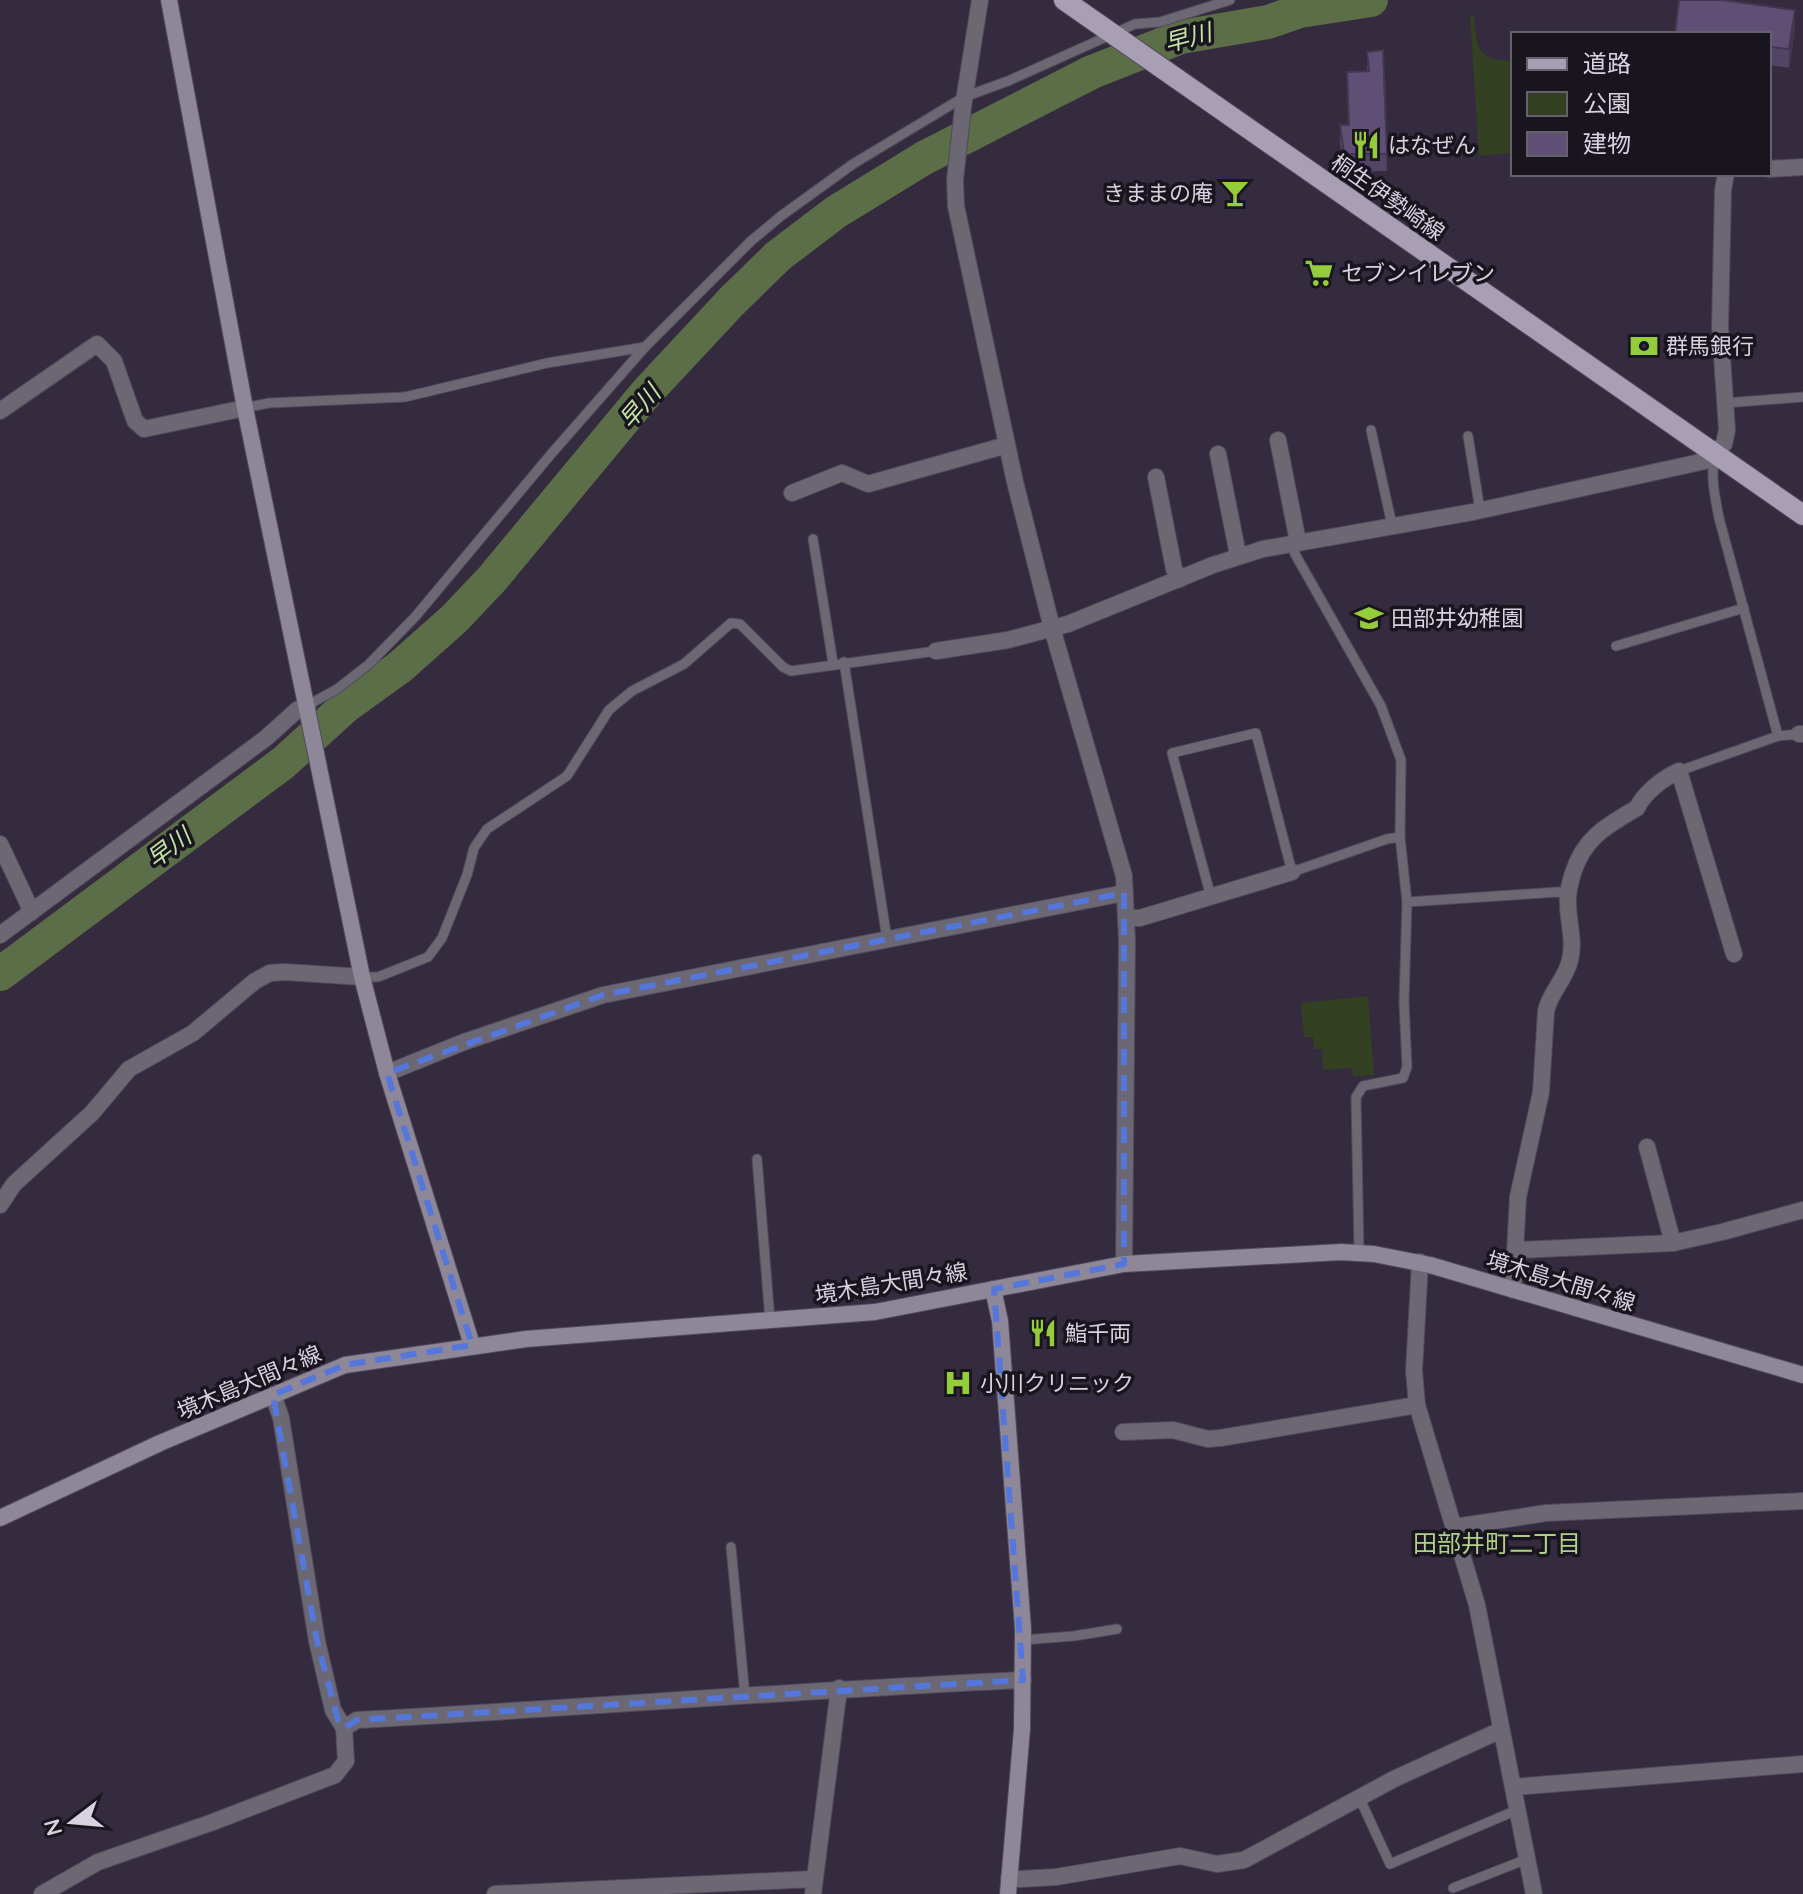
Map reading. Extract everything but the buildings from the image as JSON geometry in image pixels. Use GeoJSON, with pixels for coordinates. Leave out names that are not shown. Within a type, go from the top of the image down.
{"type":"FeatureCollection","features":[{"type":"Feature","properties":{"kind":"main road","name":"桐生伊勢崎線"},"geometry":{"type":"LineString","coordinates":[[1064,0],[1803,515]]}},
{"type":"Feature","properties":{"kind":"street"},"geometry":{"type":"LineString","coordinates":[[169,0],[245,408],[362,977],[387,1073],[472,1345]]}},
{"type":"Feature","properties":{"kind":"street"},"geometry":{"type":"LineString","coordinates":[[980,0],[964,102],[956,206],[1007,445],[1052,628],[1124,876],[1127,918],[1124,1264]]}},
{"type":"Feature","properties":{"kind":"street"},"geometry":{"type":"LineString","coordinates":[[1771,169],[1803,167]]}},
{"type":"Feature","properties":{"kind":"street"},"geometry":{"type":"LineString","coordinates":[[936,651],[1008,640],[1068,624],[1238,555],[1480,510],[1698,463],[1715,454],[1726,438],[1720,298],[1726,176]]}},
{"type":"Feature","properties":{"kind":"street"},"geometry":{"type":"LineString","coordinates":[[0,411],[97,344],[114,361],[135,421],[144,429],[245,408]]}},
{"type":"Feature","properties":{"kind":"street"},"geometry":{"type":"LineString","coordinates":[[1278,440],[1295,543]]}},
{"type":"Feature","properties":{"kind":"street"},"geometry":{"type":"LineString","coordinates":[[792,493],[842,473],[868,484],[1007,445]]}},
{"type":"Feature","properties":{"kind":"street"},"geometry":{"type":"LineString","coordinates":[[1218,454],[1238,555]]}},
{"type":"Feature","properties":{"kind":"street"},"geometry":{"type":"LineString","coordinates":[[1156,477],[1174,569],[1180,579]]}},
{"type":"Feature","properties":{"kind":"street"},"geometry":{"type":"LineString","coordinates":[[0,935],[266,738],[297,710],[308,709]]}},
{"type":"Feature","properties":{"kind":"street"},"geometry":{"type":"LineString","coordinates":[[1513,1290],[1518,1197],[1541,1092],[1546,1011],[1550,998],[1567,971],[1571,955],[1568,894],[1578,859],[1594,835],[1637,808],[1640,801],[1668,776],[1679,771],[1734,954]]}},
{"type":"Feature","properties":{"kind":"street"},"geometry":{"type":"LineString","coordinates":[[0,844],[32,912]]}},
{"type":"Feature","properties":{"kind":"street"},"geometry":{"type":"LineString","coordinates":[[1127,918],[1140,918],[1212,898],[1292,872]]}},
{"type":"Feature","properties":{"kind":"street"},"geometry":{"type":"LineString","coordinates":[[387,1073],[464,1042],[603,995],[1124,893]]}},
{"type":"Feature","properties":{"kind":"street"},"geometry":{"type":"LineString","coordinates":[[0,1205],[14,1184],[92,1113],[129,1069],[193,1033],[255,981],[270,973],[285,972],[362,977]]}},
{"type":"Feature","properties":{"kind":"street"},"geometry":{"type":"LineString","coordinates":[[1647,1147],[1673,1243]]}},
{"type":"Feature","properties":{"kind":"street"},"geometry":{"type":"LineString","coordinates":[[1517,1250],[1673,1243],[1803,1210]]}},
{"type":"Feature","properties":{"kind":"street","name":"境木島大間々線"},"geometry":{"type":"LineString","coordinates":[[0,1518],[160,1443],[345,1365],[472,1345],[875,1312],[1124,1264],[1359,1252],[1420,1262],[1803,1375]]}},
{"type":"Feature","properties":{"kind":"street"},"geometry":{"type":"LineString","coordinates":[[1420,1262],[1414,1371],[1417,1405],[1477,1605],[1534,1894]]}},
{"type":"Feature","properties":{"kind":"street"},"geometry":{"type":"LineString","coordinates":[[993,1289],[1000,1321],[1023,1640],[1022,1729],[1008,1886],[1180,1856],[1217,1864],[1244,1860],[1359,1797],[1501,1730]]}},
{"type":"Feature","properties":{"kind":"street"},"geometry":{"type":"LineString","coordinates":[[42,1894],[98,1862],[335,1775],[343,1768],[346,1761],[344,1728],[333,1710],[317,1641],[281,1418],[273,1395]]}},
{"type":"Feature","properties":{"kind":"street"},"geometry":{"type":"LineString","coordinates":[[1123,1432],[1173,1430],[1208,1439],[1220,1438],[1417,1405]]}},
{"type":"Feature","properties":{"kind":"street"},"geometry":{"type":"LineString","coordinates":[[1455,1527],[1546,1513],[1803,1501]]}},
{"type":"Feature","properties":{"kind":"street"},"geometry":{"type":"LineString","coordinates":[[344,1728],[357,1720],[839,1688],[1023,1680]]}},
{"type":"Feature","properties":{"kind":"street"},"geometry":{"type":"LineString","coordinates":[[495,1894],[813,1886],[839,1688]]}},
{"type":"Feature","properties":{"kind":"street"},"geometry":{"type":"LineString","coordinates":[[1513,1787],[1803,1764]]}},
{"type":"Feature","properties":{"kind":"lane"},"geometry":{"type":"LineString","coordinates":[[308,709],[368,665],[415,617],[645,347],[751,241],[781,216],[853,164],[964,102],[1117,36],[1135,24],[1176,18],[1230,0]]}},
{"type":"Feature","properties":{"kind":"lane"},"geometry":{"type":"LineString","coordinates":[[245,408],[269,403],[405,397],[547,363],[645,347]]}},
{"type":"Feature","properties":{"kind":"lane"},"geometry":{"type":"LineString","coordinates":[[1725,403],[1803,397]]}},
{"type":"Feature","properties":{"kind":"lane"},"geometry":{"type":"LineString","coordinates":[[1371,430],[1392,525]]}},
{"type":"Feature","properties":{"kind":"lane"},"geometry":{"type":"LineString","coordinates":[[1468,436],[1480,510]]}},
{"type":"Feature","properties":{"kind":"lane"},"geometry":{"type":"LineString","coordinates":[[1715,454],[1712,467],[1716,504],[1778,736]]}},
{"type":"Feature","properties":{"kind":"lane"},"geometry":{"type":"LineString","coordinates":[[813,539],[833,663]]}},
{"type":"Feature","properties":{"kind":"lane"},"geometry":{"type":"LineString","coordinates":[[1295,543],[1295,554],[1381,706],[1401,760],[1400,837],[1407,902],[1404,1002],[1406,1073],[1396,1081],[1363,1086],[1356,1097],[1359,1252]]}},
{"type":"Feature","properties":{"kind":"lane"},"geometry":{"type":"LineString","coordinates":[[1616,646],[1744,608]]}},
{"type":"Feature","properties":{"kind":"lane"},"geometry":{"type":"LineString","coordinates":[[362,977],[378,977],[428,957],[447,925],[474,848],[487,829],[567,776],[609,710],[632,691],[684,664],[731,623],[740,624],[787,670],[936,651]]}},
{"type":"Feature","properties":{"kind":"lane"},"geometry":{"type":"LineString","coordinates":[[844,662],[887,939]]}},
{"type":"Feature","properties":{"kind":"lane"},"geometry":{"type":"LineString","coordinates":[[1212,898],[1172,753],[1256,733],[1292,872],[1400,837]]}},
{"type":"Feature","properties":{"kind":"lane"},"geometry":{"type":"LineString","coordinates":[[1679,771],[1778,736],[1801,734]]}},
{"type":"Feature","properties":{"kind":"lane"},"geometry":{"type":"LineString","coordinates":[[1407,902],[1558,892],[1568,894]]}},
{"type":"Feature","properties":{"kind":"lane"},"geometry":{"type":"LineString","coordinates":[[757,1159],[770,1320]]}},
{"type":"Feature","properties":{"kind":"lane"},"geometry":{"type":"LineString","coordinates":[[731,1547],[745,1696]]}},
{"type":"Feature","properties":{"kind":"lane"},"geometry":{"type":"LineString","coordinates":[[1023,1640],[1117,1629]]}},
{"type":"Feature","properties":{"kind":"lane"},"geometry":{"type":"LineString","coordinates":[[1359,1797],[1390,1864],[1517,1810]]}},
{"type":"Feature","properties":{"kind":"lane"},"geometry":{"type":"LineString","coordinates":[[1453,1888],[1527,1859]]}},
{"type":"Feature","properties":{"kind":"highlighted area"},"geometry":{"type":"Polygon","coordinates":[[[1124,893],[1124,1264],[994,1289],[1023,1680],[357,1720],[344,1728],[338,1720],[317,1641],[273,1395],[345,1365],[472,1345],[387,1073],[603,995],[1124,893]]]}},
{"type":"Feature","properties":{"kind":"green space"},"geometry":{"type":"Polygon","coordinates":[[[1470,15],[1474,15],[1480,50],[1491,58],[1511,61],[1511,153],[1479,156],[1470,15]]]}},
{"type":"Feature","properties":{"kind":"green space"},"geometry":{"type":"Polygon","coordinates":[[[1368,996],[1374,1075],[1353,1076],[1352,1068],[1323,1070],[1322,1049],[1314,1049],[1313,1037],[1304,1037],[1301,1003],[1368,996]]]}},
{"type":"Feature","properties":{"kind":"waterway","name":"早川"},"geometry":{"type":"LineString","coordinates":[[0,974],[283,763],[346,706],[400,667],[454,619],[491,580],[647,392],[731,302],[778,256],[836,212],[924,158],[1092,72],[1181,37],[1268,22],[1300,11],[1371,0]]}},
{"type":"Feature","properties":{"kind":"place","name":"はなぜん"},"geometry":{"type":"Point","coordinates":[1366,145]}},
{"type":"Feature","properties":{"kind":"place","name":"きままの庵"},"geometry":{"type":"Point","coordinates":[1235,193]}},
{"type":"Feature","properties":{"kind":"place","name":"セブンイレブン"},"geometry":{"type":"Point","coordinates":[1319,273]}},
{"type":"Feature","properties":{"kind":"place","name":"群馬銀行"},"geometry":{"type":"Point","coordinates":[1644,346]}},
{"type":"Feature","properties":{"kind":"place","name":"田部井幼稚園"},"geometry":{"type":"Point","coordinates":[1369,618]}},
{"type":"Feature","properties":{"kind":"place","name":"鮨千両"},"geometry":{"type":"Point","coordinates":[1043,1333]}},
{"type":"Feature","properties":{"kind":"place","name":"小川クリニック"},"geometry":{"type":"Point","coordinates":[958,1383]}},
{"type":"Feature","properties":{"kind":"district","name":"田部井町二丁目"},"geometry":{"type":"Point","coordinates":[1497,1544]}}]}
